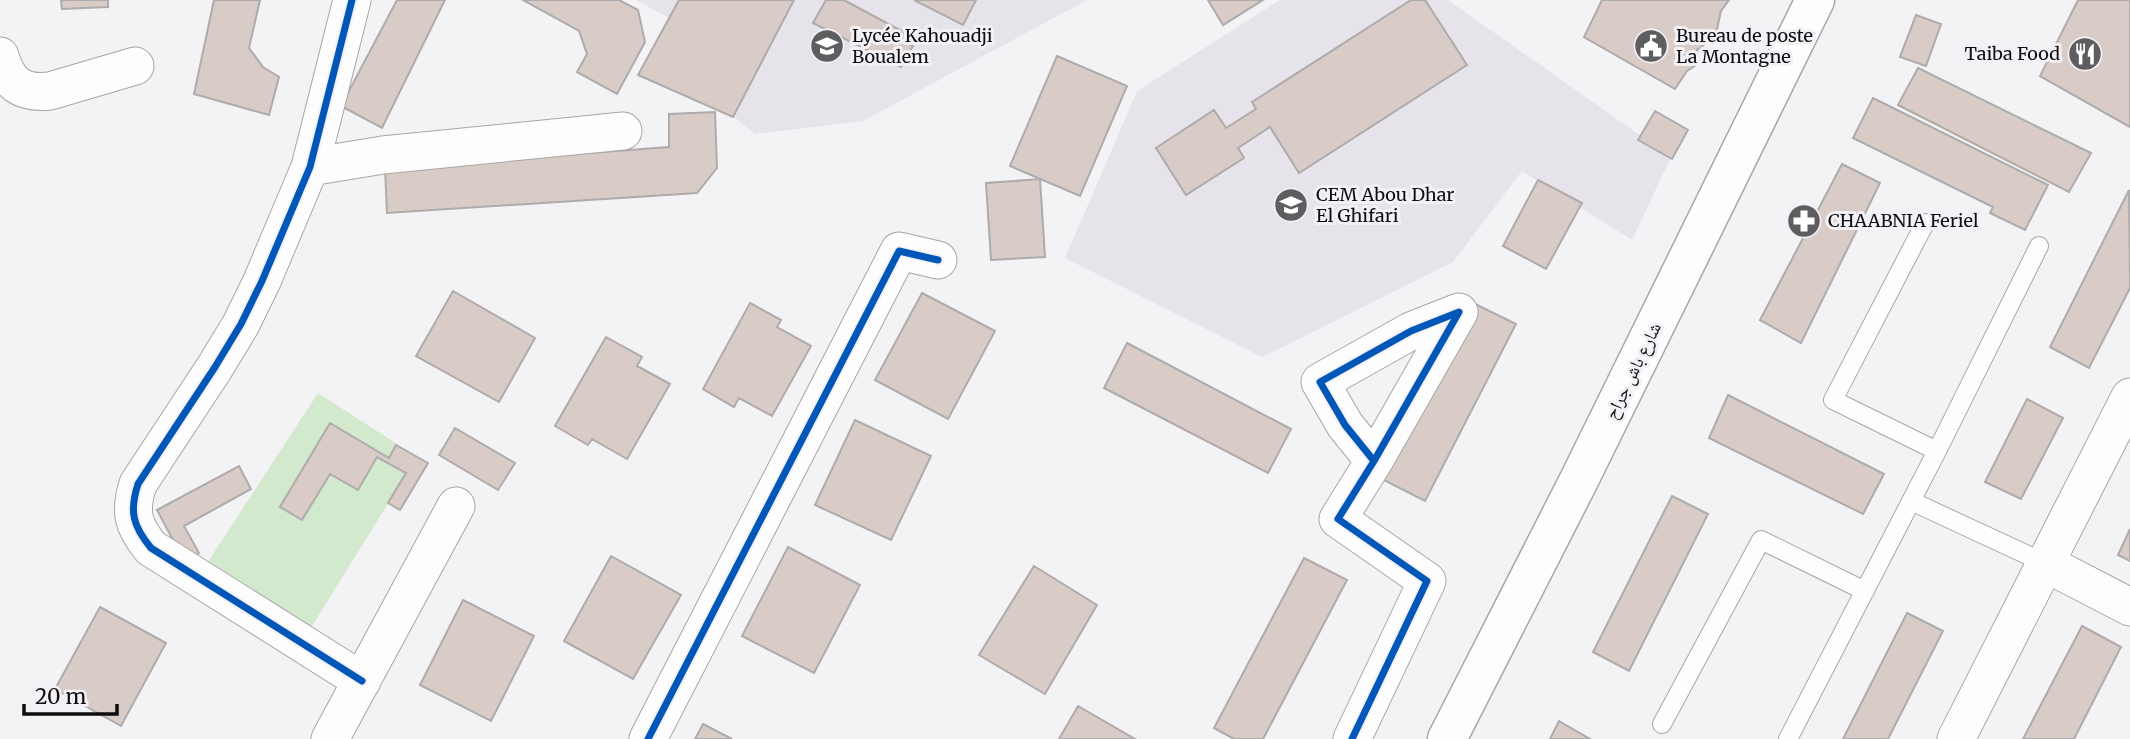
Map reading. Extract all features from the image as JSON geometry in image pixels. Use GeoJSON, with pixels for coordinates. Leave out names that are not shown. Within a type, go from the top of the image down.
{"type":"FeatureCollection","features":[{"type":"Feature","properties":{"kind":"main road","name":"شارع باش جراح"},"geometry":{"type":"LineString","coordinates":[[1447,739],[1580,480],[1815,0]]}},
{"type":"Feature","properties":{"kind":"street"},"geometry":{"type":"LineString","coordinates":[[352,0],[310,167],[262,281],[241,324],[215,367],[138,484],[133,501],[134,519],[140,535],[151,548],[362,681]]}},
{"type":"Feature","properties":{"kind":"street"},"geometry":{"type":"LineString","coordinates":[[0,56],[5,73],[13,83],[24,90],[37,93],[135,66]]}},
{"type":"Feature","properties":{"kind":"street"},"geometry":{"type":"LineString","coordinates":[[310,167],[383,155],[623,131]]}},
{"type":"Feature","properties":{"kind":"street"},"geometry":{"type":"LineString","coordinates":[[648,739],[899,251],[938,260]]}},
{"type":"Feature","properties":{"kind":"street"},"geometry":{"type":"LineString","coordinates":[[1956,739],[2130,397]]}},
{"type":"Feature","properties":{"kind":"street"},"geometry":{"type":"LineString","coordinates":[[1352,739],[1427,581],[1338,519],[1374,461]]}},
{"type":"Feature","properties":{"kind":"street"},"geometry":{"type":"LineString","coordinates":[[331,739],[456,506]]}},
{"type":"Feature","properties":{"kind":"street"},"geometry":{"type":"LineString","coordinates":[[2047,564],[2130,607]]}},
{"type":"Feature","properties":{"kind":"lane"},"geometry":{"type":"LineString","coordinates":[[1925,223],[1833,400],[1937,452]]}},
{"type":"Feature","properties":{"kind":"lane"},"geometry":{"type":"LineString","coordinates":[[1788,739],[1937,452],[2039,246]]}},
{"type":"Feature","properties":{"kind":"lane"},"geometry":{"type":"LineString","coordinates":[[1911,501],[2047,564]]}},
{"type":"Feature","properties":{"kind":"lane"},"geometry":{"type":"LineString","coordinates":[[1662,724],[1761,540],[1865,591]]}},
{"type":"Feature","properties":{"kind":"shaded area","name":"Lycée Kahouadji Boualem"},"geometry":{"type":"Polygon","coordinates":[[[636,0],[1087,0],[863,121],[755,134],[733,117],[638,75],[669,18],[636,0]]]}},
{"type":"Feature","properties":{"kind":"shaded area","name":"CEM Abou Dhar El Ghifari"},"geometry":{"type":"Polygon","coordinates":[[[1280,0],[1448,0],[1671,157],[1632,240],[1522,171],[1453,262],[1262,357],[1065,258],[1137,91],[1280,0]]]}},
{"type":"Feature","properties":{"kind":"green space"},"geometry":{"type":"Polygon","coordinates":[[[318,393],[417,457],[307,634],[202,571],[318,393]]]}},
{"type":"Feature","properties":{"kind":"building"},"geometry":{"type":"Polygon","coordinates":[[[61,0],[108,0],[108,7],[62,9],[61,0]]]}},
{"type":"Feature","properties":{"kind":"building"},"geometry":{"type":"Polygon","coordinates":[[[214,0],[260,0],[249,48],[263,67],[279,77],[269,115],[194,94],[214,0]]]}},
{"type":"Feature","properties":{"kind":"building"},"geometry":{"type":"Polygon","coordinates":[[[397,0],[445,0],[382,128],[341,106],[397,0]]]}},
{"type":"Feature","properties":{"kind":"building"},"geometry":{"type":"Polygon","coordinates":[[[523,0],[619,0],[638,10],[645,42],[617,94],[577,72],[587,54],[579,31],[523,0]]]}},
{"type":"Feature","properties":{"kind":"building"},"geometry":{"type":"Polygon","coordinates":[[[679,0],[794,0],[733,117],[638,75],[679,0]]]}},
{"type":"Feature","properties":{"kind":"building"},"geometry":{"type":"Polygon","coordinates":[[[826,0],[844,0],[909,35],[905,42],[913,46],[901,67],[813,23],[826,0]]]}},
{"type":"Feature","properties":{"kind":"building"},"geometry":{"type":"Polygon","coordinates":[[[914,0],[976,0],[963,25],[914,0]]]}},
{"type":"Feature","properties":{"kind":"building"},"geometry":{"type":"Polygon","coordinates":[[[1208,0],[1263,0],[1223,25],[1208,0]]]}},
{"type":"Feature","properties":{"kind":"building"},"geometry":{"type":"Polygon","coordinates":[[[1411,0],[1425,0],[1467,65],[1299,173],[1270,127],[1238,148],[1244,158],[1186,195],[1156,148],[1214,110],[1226,128],[1256,109],[1252,102],[1411,0]]]}},
{"type":"Feature","properties":{"kind":"building","name":"Bureau de poste La Montagne"},"geometry":{"type":"Polygon","coordinates":[[[1602,0],[1729,0],[1721,11],[1717,29],[1709,41],[1697,50],[1698,64],[1687,71],[1675,89],[1584,37],[1602,0]]]}},
{"type":"Feature","properties":{"kind":"building"},"geometry":{"type":"Polygon","coordinates":[[[2078,0],[2130,0],[2130,127],[2040,76],[2078,0]]]}},
{"type":"Feature","properties":{"kind":"building"},"geometry":{"type":"Polygon","coordinates":[[[1916,15],[1941,24],[1926,66],[1900,57],[1916,15]]]}},
{"type":"Feature","properties":{"kind":"building"},"geometry":{"type":"Polygon","coordinates":[[[1057,56],[1127,86],[1080,196],[1010,166],[1057,56]]]}},
{"type":"Feature","properties":{"kind":"building"},"geometry":{"type":"Polygon","coordinates":[[[1918,68],[2091,153],[2069,192],[1898,105],[1918,68]]]}},
{"type":"Feature","properties":{"kind":"building"},"geometry":{"type":"Polygon","coordinates":[[[1873,98],[2048,185],[2025,230],[1990,213],[1993,207],[1853,138],[1873,98]]]}},
{"type":"Feature","properties":{"kind":"building"},"geometry":{"type":"Polygon","coordinates":[[[1655,111],[1688,130],[1672,159],[1638,140],[1655,111]]]}},
{"type":"Feature","properties":{"kind":"building"},"geometry":{"type":"Polygon","coordinates":[[[715,112],[717,168],[697,193],[387,213],[385,168],[669,147],[669,114],[715,112]]]}},
{"type":"Feature","properties":{"kind":"building"},"geometry":{"type":"Polygon","coordinates":[[[1842,164],[1880,183],[1801,343],[1760,320],[1842,164]]]}},
{"type":"Feature","properties":{"kind":"building"},"geometry":{"type":"Polygon","coordinates":[[[1040,179],[1045,257],[991,260],[986,183],[1040,179]]]}},
{"type":"Feature","properties":{"kind":"building"},"geometry":{"type":"Polygon","coordinates":[[[1538,180],[1582,203],[1546,269],[1503,246],[1538,180]]]}},
{"type":"Feature","properties":{"kind":"building"},"geometry":{"type":"Polygon","coordinates":[[[2129,190],[2130,288],[2089,368],[2050,347],[2129,190]]]}},
{"type":"Feature","properties":{"kind":"building"},"geometry":{"type":"Polygon","coordinates":[[[453,291],[535,338],[499,402],[416,356],[453,291]]]}},
{"type":"Feature","properties":{"kind":"building"},"geometry":{"type":"Polygon","coordinates":[[[922,293],[995,331],[948,419],[875,380],[922,293]]]}},
{"type":"Feature","properties":{"kind":"building"},"geometry":{"type":"Polygon","coordinates":[[[1469,301],[1516,324],[1425,501],[1378,477],[1469,301]]]}},
{"type":"Feature","properties":{"kind":"building"},"geometry":{"type":"Polygon","coordinates":[[[750,303],[781,320],[777,327],[811,346],[772,416],[739,398],[734,407],[703,389],[750,303]]]}},
{"type":"Feature","properties":{"kind":"building"},"geometry":{"type":"Polygon","coordinates":[[[606,337],[642,357],[637,366],[670,384],[627,459],[592,439],[588,445],[555,426],[606,337]]]}},
{"type":"Feature","properties":{"kind":"building"},"geometry":{"type":"Polygon","coordinates":[[[1127,343],[1291,429],[1268,473],[1104,388],[1127,343]]]}},
{"type":"Feature","properties":{"kind":"building"},"geometry":{"type":"Polygon","coordinates":[[[1728,395],[1884,474],[1863,514],[1709,438],[1728,395]]]}},
{"type":"Feature","properties":{"kind":"building"},"geometry":{"type":"Polygon","coordinates":[[[2027,399],[2063,418],[2021,499],[1985,482],[2027,399]]]}},
{"type":"Feature","properties":{"kind":"building"},"geometry":{"type":"Polygon","coordinates":[[[855,420],[931,456],[891,540],[815,505],[855,420]]]}},
{"type":"Feature","properties":{"kind":"building"},"geometry":{"type":"Polygon","coordinates":[[[330,423],[389,458],[396,445],[428,463],[400,510],[388,503],[406,473],[377,457],[358,490],[330,474],[302,520],[280,507],[330,423]]]}},
{"type":"Feature","properties":{"kind":"building"},"geometry":{"type":"Polygon","coordinates":[[[455,428],[515,463],[498,490],[439,455],[455,428]]]}},
{"type":"Feature","properties":{"kind":"building"},"geometry":{"type":"Polygon","coordinates":[[[239,466],[251,489],[184,526],[199,553],[184,561],[157,510],[239,466]]]}},
{"type":"Feature","properties":{"kind":"building"},"geometry":{"type":"Polygon","coordinates":[[[1672,496],[1708,514],[1629,671],[1593,652],[1672,496]]]}},
{"type":"Feature","properties":{"kind":"building"},"geometry":{"type":"Polygon","coordinates":[[[2130,529],[2130,561],[2118,555],[2130,529]]]}},
{"type":"Feature","properties":{"kind":"building"},"geometry":{"type":"Polygon","coordinates":[[[788,547],[860,585],[814,673],[742,636],[788,547]]]}},
{"type":"Feature","properties":{"kind":"building"},"geometry":{"type":"Polygon","coordinates":[[[611,556],[681,595],[633,679],[564,641],[611,556]]]}},
{"type":"Feature","properties":{"kind":"building"},"geometry":{"type":"Polygon","coordinates":[[[1304,558],[1347,580],[1263,739],[1234,739],[1214,728],[1304,558]]]}},
{"type":"Feature","properties":{"kind":"building"},"geometry":{"type":"Polygon","coordinates":[[[1034,566],[1097,605],[1045,694],[979,655],[1034,566]]]}},
{"type":"Feature","properties":{"kind":"building"},"geometry":{"type":"Polygon","coordinates":[[[463,600],[534,636],[491,721],[420,685],[463,600]]]}},
{"type":"Feature","properties":{"kind":"building"},"geometry":{"type":"Polygon","coordinates":[[[100,607],[166,643],[121,726],[55,689],[100,607]]]}},
{"type":"Feature","properties":{"kind":"building"},"geometry":{"type":"Polygon","coordinates":[[[1907,613],[1943,631],[1888,739],[1843,739],[1907,613]]]}},
{"type":"Feature","properties":{"kind":"building"},"geometry":{"type":"Polygon","coordinates":[[[2082,626],[2121,647],[2074,739],[2023,739],[2082,626]]]}},
{"type":"Feature","properties":{"kind":"building"},"geometry":{"type":"Polygon","coordinates":[[[1078,706],[1135,739],[1059,739],[1078,706]]]}},
{"type":"Feature","properties":{"kind":"building"},"geometry":{"type":"Polygon","coordinates":[[[1559,721],[1590,739],[1550,739],[1559,721]]]}},
{"type":"Feature","properties":{"kind":"building"},"geometry":{"type":"Polygon","coordinates":[[[703,724],[732,739],[695,739],[703,724]]]}},
{"type":"Feature","properties":{"kind":"cycle path"},"geometry":{"type":"LineString","coordinates":[[352,0],[310,167],[262,281],[241,324],[215,367],[138,484],[133,511],[140,533],[151,548],[362,681]]}},
{"type":"Feature","properties":{"kind":"cycle path"},"geometry":{"type":"LineString","coordinates":[[648,739],[899,251],[938,260]]}},
{"type":"Feature","properties":{"kind":"cycle path"},"geometry":{"type":"LineString","coordinates":[[1352,739],[1427,581],[1338,519],[1374,461],[1459,312],[1411,331],[1320,382],[1345,425],[1374,461]]}},
{"type":"Feature","properties":{"kind":"place","name":"Lycée Kahouadji Boualem"},"geometry":{"type":"Point","coordinates":[827,46]}},
{"type":"Feature","properties":{"kind":"place","name":"Bureau de poste La Montagne"},"geometry":{"type":"Point","coordinates":[1651,46]}},
{"type":"Feature","properties":{"kind":"place","name":"Taiba Food"},"geometry":{"type":"Point","coordinates":[2085,54]}},
{"type":"Feature","properties":{"kind":"place","name":"CEM Abou Dhar El Ghifari"},"geometry":{"type":"Point","coordinates":[1291,205]}},
{"type":"Feature","properties":{"kind":"place","name":"CHAABNIA Feriel"},"geometry":{"type":"Point","coordinates":[1804,221]}}]}
